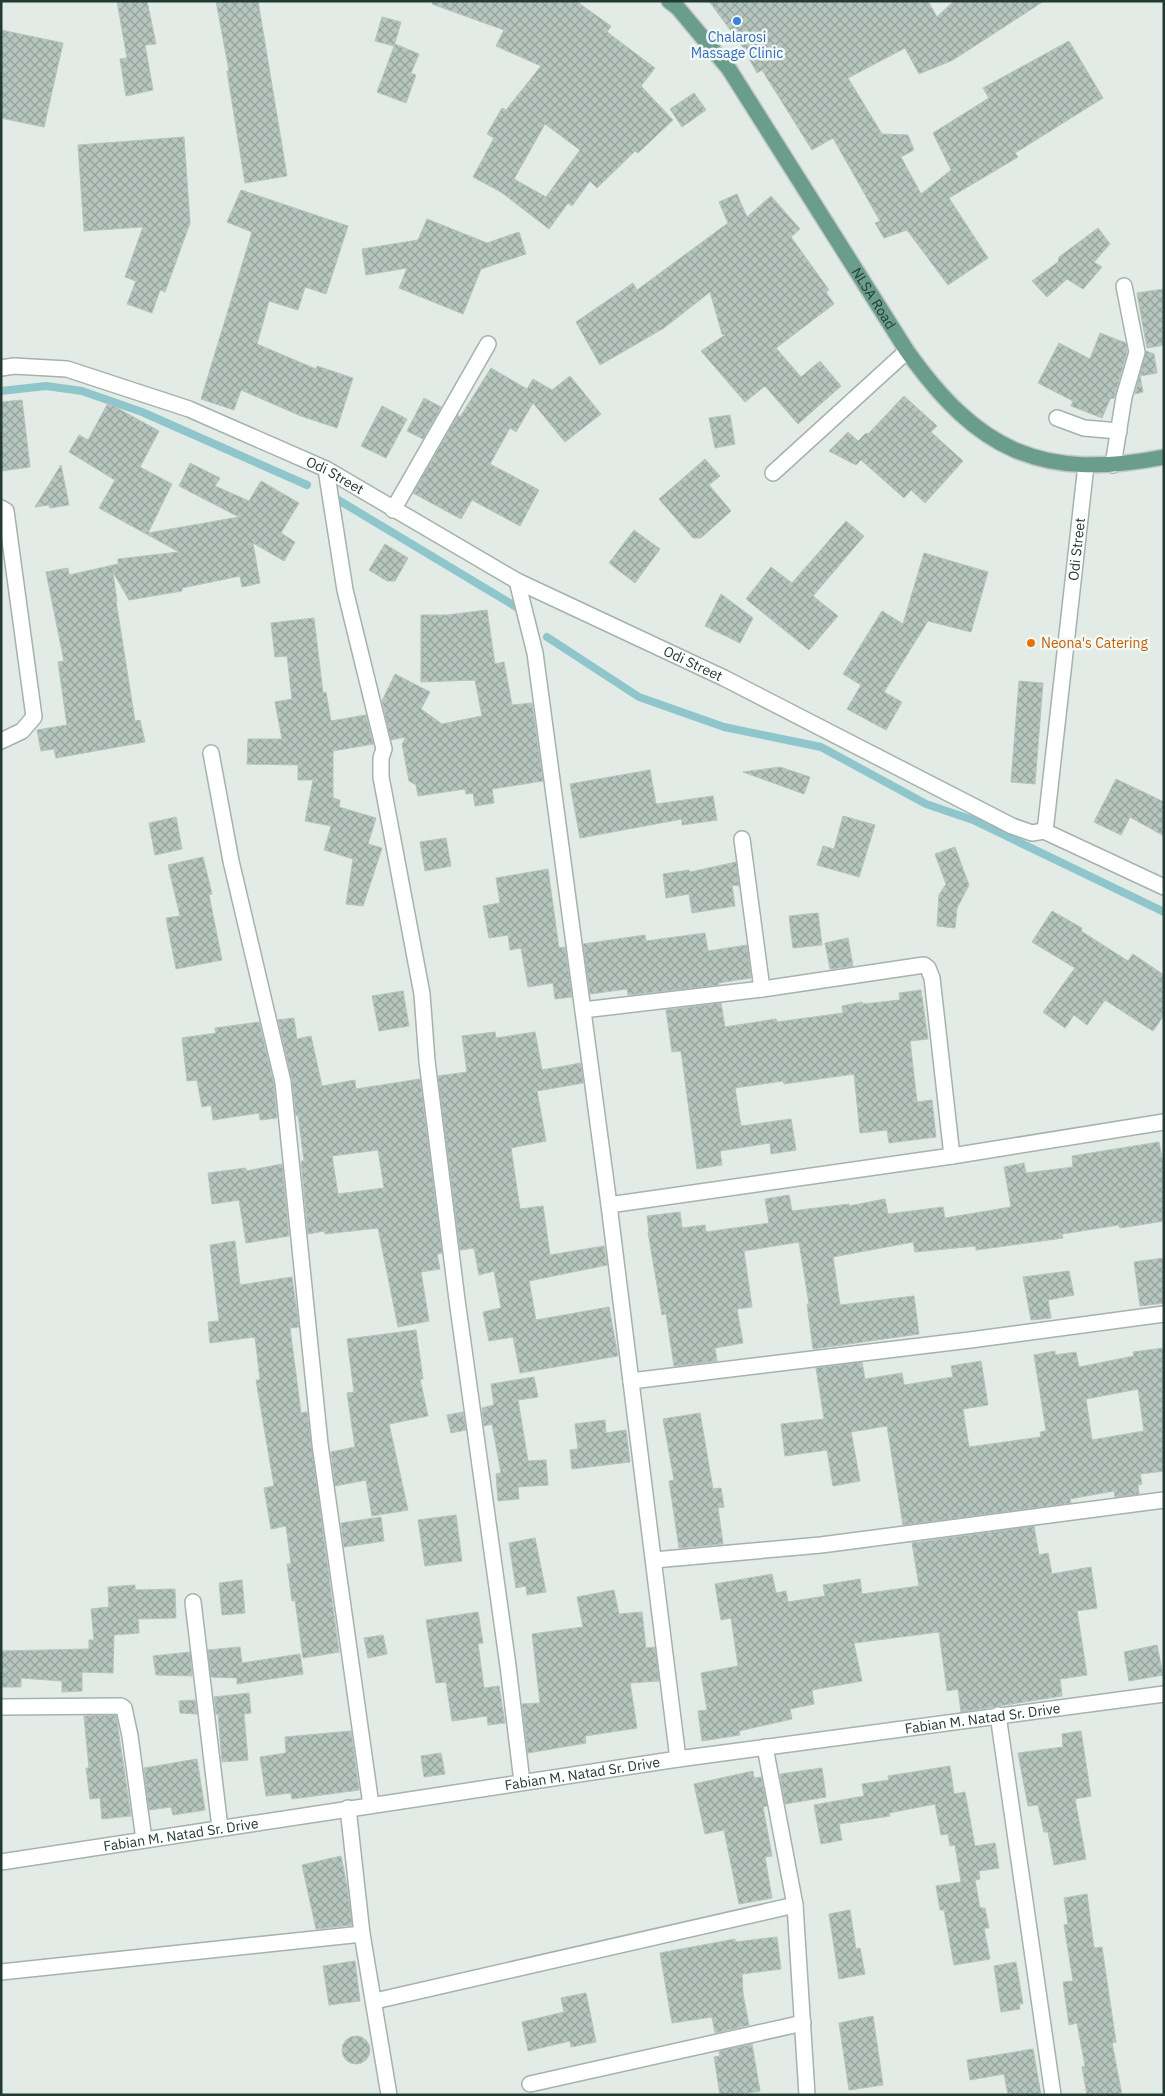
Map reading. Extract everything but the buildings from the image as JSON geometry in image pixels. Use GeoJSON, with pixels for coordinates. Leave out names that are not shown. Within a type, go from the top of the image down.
{"type":"FeatureCollection","features":[{"type":"Feature","properties":{"kind":"main road","name":"NLSA Road"},"geometry":{"type":"LineString","coordinates":[[669,1],[678,8],[729,69],[907,350],[928,380],[952,407],[984,432],[1030,457],[1055,463],[1113,465],[1164,457]]}},
{"type":"Feature","properties":{"kind":"street"},"geometry":{"type":"LineString","coordinates":[[1113,465],[1124,397],[1137,352],[1124,286]]}},
{"type":"Feature","properties":{"kind":"street"},"geometry":{"type":"LineString","coordinates":[[393,510],[488,344]]}},
{"type":"Feature","properties":{"kind":"street"},"geometry":{"type":"LineString","coordinates":[[773,473],[907,350]]}},
{"type":"Feature","properties":{"kind":"street","name":"Odi Street"},"geometry":{"type":"LineString","coordinates":[[1,368],[14,366],[67,369],[189,409],[326,469],[517,581],[724,678],[1012,826],[1032,834],[1044,831],[1046,823],[1086,465]]}},
{"type":"Feature","properties":{"kind":"street"},"geometry":{"type":"LineString","coordinates":[[1057,418],[1084,428],[1119,431]]}},
{"type":"Feature","properties":{"kind":"street"},"geometry":{"type":"LineString","coordinates":[[326,469],[345,590],[384,749],[381,758],[381,777],[422,994],[426,1061],[522,1782]]}},
{"type":"Feature","properties":{"kind":"street"},"geometry":{"type":"LineString","coordinates":[[1,508],[6,511],[34,716],[22,731],[1,741]]}},
{"type":"Feature","properties":{"kind":"street"},"geometry":{"type":"LineString","coordinates":[[517,581],[535,652],[631,1381],[678,1759]]}},
{"type":"Feature","properties":{"kind":"street"},"geometry":{"type":"LineString","coordinates":[[211,753],[231,861],[283,1082],[320,1444],[371,1805]]}},
{"type":"Feature","properties":{"kind":"street"},"geometry":{"type":"LineString","coordinates":[[1044,831],[1164,886]]}},
{"type":"Feature","properties":{"kind":"street"},"geometry":{"type":"LineString","coordinates":[[742,839],[762,989]]}},
{"type":"Feature","properties":{"kind":"street"},"geometry":{"type":"LineString","coordinates":[[583,1010],[762,989],[924,965],[928,968],[932,978],[952,1156]]}},
{"type":"Feature","properties":{"kind":"street"},"geometry":{"type":"LineString","coordinates":[[608,1205],[952,1156],[1164,1122]]}},
{"type":"Feature","properties":{"kind":"street"},"geometry":{"type":"LineString","coordinates":[[631,1381],[970,1340],[1164,1314]]}},
{"type":"Feature","properties":{"kind":"street"},"geometry":{"type":"LineString","coordinates":[[654,1560],[821,1546],[1164,1500]]}},
{"type":"Feature","properties":{"kind":"street"},"geometry":{"type":"LineString","coordinates":[[193,1602],[220,1828]]}},
{"type":"Feature","properties":{"kind":"street","name":"Fabian M. Natad Sr. Drive"},"geometry":{"type":"LineString","coordinates":[[1,1862],[678,1759],[1164,1694]]}},
{"type":"Feature","properties":{"kind":"street"},"geometry":{"type":"LineString","coordinates":[[1,1707],[121,1706],[124,1708],[130,1736],[144,1840]]}},
{"type":"Feature","properties":{"kind":"street"},"geometry":{"type":"LineString","coordinates":[[998,1715],[1053,2095]]}},
{"type":"Feature","properties":{"kind":"street"},"geometry":{"type":"LineString","coordinates":[[765,1747],[795,1905],[807,2095]]}},
{"type":"Feature","properties":{"kind":"street"},"geometry":{"type":"LineString","coordinates":[[348,1808],[362,1934],[375,2002],[389,2095]]}},
{"type":"Feature","properties":{"kind":"street"},"geometry":{"type":"LineString","coordinates":[[375,2002],[795,1905]]}},
{"type":"Feature","properties":{"kind":"street"},"geometry":{"type":"LineString","coordinates":[[1,1972],[362,1934]]}},
{"type":"Feature","properties":{"kind":"street"},"geometry":{"type":"LineString","coordinates":[[530,2084],[803,2023]]}},
{"type":"Feature","properties":{"kind":"waterway"},"geometry":{"type":"LineString","coordinates":[[1,391],[46,386],[82,391],[142,412],[307,485]]}},
{"type":"Feature","properties":{"kind":"waterway"},"geometry":{"type":"LineString","coordinates":[[330,495],[523,611]]}},
{"type":"Feature","properties":{"kind":"waterway"},"geometry":{"type":"LineString","coordinates":[[547,637],[639,697],[724,727],[821,747],[926,804],[973,820],[1164,912]]}},
{"type":"Feature","properties":{"kind":"place","name":"Chalarosi Massage Clinic"},"geometry":{"type":"Point","coordinates":[737,21]}},
{"type":"Feature","properties":{"kind":"place","name":"Neona's Catering"},"geometry":{"type":"Point","coordinates":[1031,643]}}]}
